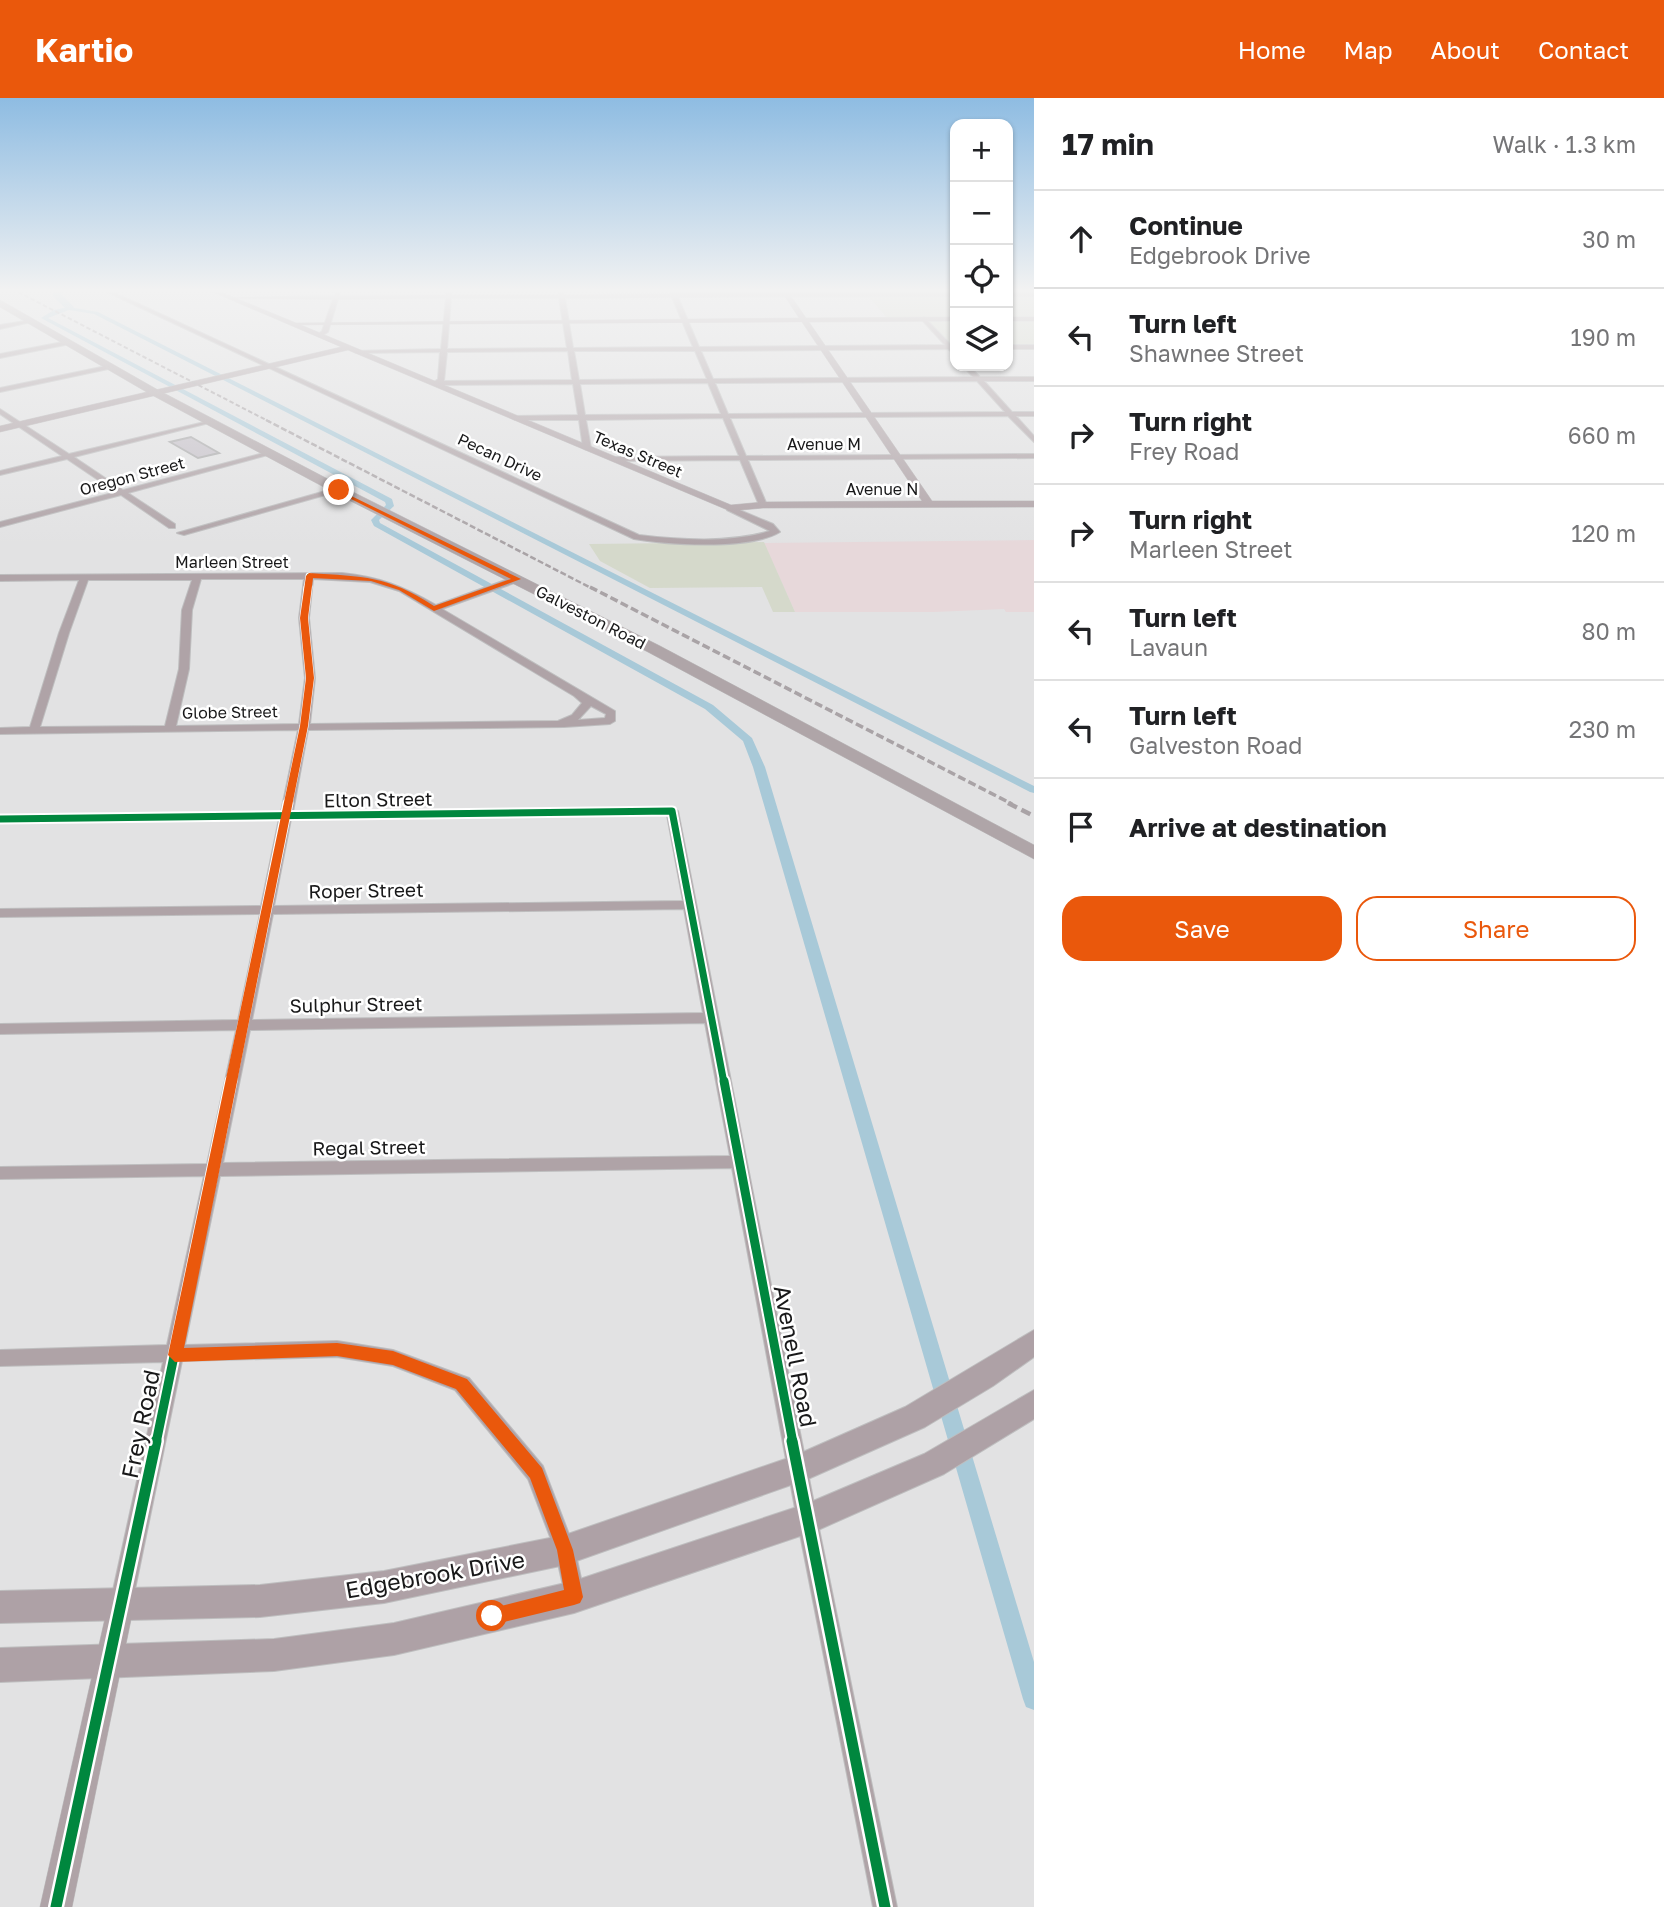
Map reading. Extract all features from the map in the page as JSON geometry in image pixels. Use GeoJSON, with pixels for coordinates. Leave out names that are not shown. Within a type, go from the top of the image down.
{"type":"FeatureCollection","features":[{"type":"Feature","properties":{"kind":"main road","name":"Galveston Road"},"geometry":{"type":"LineString","coordinates":[[127,376],[510,582],[816,734],[1034,853]]}},
{"type":"Feature","properties":{"kind":"main road","name":"Edgebrook Drive"},"geometry":{"type":"LineString","coordinates":[[0,1607],[260,1601],[384,1587],[565,1550],[798,1469],[915,1417],[983,1377],[1034,1342]]}},
{"type":"Feature","properties":{"kind":"main road"},"geometry":{"type":"LineString","coordinates":[[0,1664],[110,1663],[274,1655],[394,1639],[574,1597],[807,1519],[934,1464],[1034,1403]]}},
{"type":"Feature","properties":{"kind":"street"},"geometry":{"type":"LineString","coordinates":[[0,390],[66,376]]}},
{"type":"Feature","properties":{"kind":"street"},"geometry":{"type":"LineString","coordinates":[[0,429],[222,376]]}},
{"type":"Feature","properties":{"kind":"street","name":"Pecan Drive"},"geometry":{"type":"LineString","coordinates":[[292,376],[637,537],[656,540],[740,539],[776,532]]}},
{"type":"Feature","properties":{"kind":"street","name":"Texas Street"},"geometry":{"type":"LineString","coordinates":[[420,376],[730,508],[770,526],[776,532]]}},
{"type":"Feature","properties":{"kind":"street"},"geometry":{"type":"LineString","coordinates":[[436,383],[441,376]]}},
{"type":"Feature","properties":{"kind":"street"},"geometry":{"type":"LineString","coordinates":[[575,376],[587,448]]}},
{"type":"Feature","properties":{"kind":"street"},"geometry":{"type":"LineString","coordinates":[[708,376],[763,505]]}},
{"type":"Feature","properties":{"kind":"street"},"geometry":{"type":"LineString","coordinates":[[844,376],[929,504]]}},
{"type":"Feature","properties":{"kind":"street"},"geometry":{"type":"LineString","coordinates":[[975,376],[1034,440]]}},
{"type":"Feature","properties":{"kind":"street"},"geometry":{"type":"LineString","coordinates":[[436,383],[1034,379]]}},
{"type":"Feature","properties":{"kind":"street"},"geometry":{"type":"LineString","coordinates":[[0,411],[172,526]]}},
{"type":"Feature","properties":{"kind":"street"},"geometry":{"type":"LineString","coordinates":[[515,418],[1034,414]]}},
{"type":"Feature","properties":{"kind":"street"},"geometry":{"type":"LineString","coordinates":[[0,473],[211,421]]}},
{"type":"Feature","properties":{"kind":"street","name":"Oregon Street"},"geometry":{"type":"LineString","coordinates":[[0,525],[271,453]]}},
{"type":"Feature","properties":{"kind":"street","name":"Avenue M"},"geometry":{"type":"LineString","coordinates":[[614,459],[1034,456]]}},
{"type":"Feature","properties":{"kind":"street"},"geometry":{"type":"LineString","coordinates":[[306,509],[303,506],[343,492]]}},
{"type":"Feature","properties":{"kind":"street"},"geometry":{"type":"LineString","coordinates":[[181,533],[343,492]]}},
{"type":"Feature","properties":{"kind":"street","name":"Avenue N"},"geometry":{"type":"LineString","coordinates":[[730,508],[763,505],[1034,504]]}},
{"type":"Feature","properties":{"kind":"street"},"geometry":{"type":"LineString","coordinates":[[170,729],[184,669],[187,610],[198,576]]}},
{"type":"Feature","properties":{"kind":"street","name":"Marleen Street"},"geometry":{"type":"LineString","coordinates":[[0,578],[309,576],[371,579],[402,589],[611,713],[610,721],[559,724]]}},
{"type":"Feature","properties":{"kind":"street","name":"Frey Road"},"geometry":{"type":"LineString","coordinates":[[56,1907],[175,1355],[304,726],[310,678],[304,618],[309,576]]}},
{"type":"Feature","properties":{"kind":"street"},"geometry":{"type":"LineString","coordinates":[[34,730],[52,680],[68,616],[85,577]]}},
{"type":"Feature","properties":{"kind":"street"},"geometry":{"type":"LineString","coordinates":[[434,609],[510,582]]}},
{"type":"Feature","properties":{"kind":"street","name":"Globe Street"},"geometry":{"type":"LineString","coordinates":[[0,731],[559,724],[573,720],[583,713],[587,703],[578,694]]}},
{"type":"Feature","properties":{"kind":"street","name":"Elton Street"},"geometry":{"type":"LineString","coordinates":[[0,819],[672,811]]}},
{"type":"Feature","properties":{"kind":"street","name":"Avenell Road"},"geometry":{"type":"LineString","coordinates":[[672,811],[807,1519],[885,1907]]}},
{"type":"Feature","properties":{"kind":"street","name":"Roper Street"},"geometry":{"type":"LineString","coordinates":[[0,913],[690,905]]}},
{"type":"Feature","properties":{"kind":"street","name":"Sulphur Street"},"geometry":{"type":"LineString","coordinates":[[0,1029],[712,1018]]}},
{"type":"Feature","properties":{"kind":"street","name":"Regal Street"},"geometry":{"type":"LineString","coordinates":[[0,1173],[739,1162]]}},
{"type":"Feature","properties":{"kind":"street"},"geometry":{"type":"LineString","coordinates":[[0,1358],[337,1349],[393,1358],[462,1384],[536,1473],[565,1550],[574,1597]]}},
{"type":"Feature","properties":{"kind":"shaded area"},"geometry":{"type":"Polygon","coordinates":[[[1034,540],[1034,612],[1006,612],[1004,609],[795,612],[764,543],[1034,540]]]}},
{"type":"Feature","properties":{"kind":"shaded area"},"geometry":{"type":"Polygon","coordinates":[[[764,542],[795,612],[773,612],[762,587],[650,588],[600,561],[589,544],[764,542]]]}},
{"type":"Feature","properties":{"kind":"building"},"geometry":{"type":"Polygon","coordinates":[[[191,437],[219,453],[198,458],[170,442],[191,437]]]}},
{"type":"Feature","properties":{"kind":"waterway"},"geometry":{"type":"LineString","coordinates":[[154,376],[389,501],[390,506],[375,520],[377,524],[709,707],[748,740],[759,767],[1034,1699]]}},
{"type":"Feature","properties":{"kind":"waterway"},"geometry":{"type":"LineString","coordinates":[[221,376],[1034,790]]}},
{"type":"Feature","properties":{"kind":"railway"},"geometry":{"type":"LineString","coordinates":[[182,376],[270,422]]}},
{"type":"Feature","properties":{"kind":"railway"},"geometry":{"type":"LineString","coordinates":[[266,420],[593,589]]}},
{"type":"Feature","properties":{"kind":"railway"},"geometry":{"type":"LineString","coordinates":[[590,587],[1012,804]]}},
{"type":"Feature","properties":{"kind":"railway"},"geometry":{"type":"LineString","coordinates":[[1008,803],[1034,816]]}},
{"type":"Feature","properties":{"kind":"cycle path"},"geometry":{"type":"LineString","coordinates":[[56,1907],[175,1355],[304,726],[310,678],[304,618],[309,576]]}},
{"type":"Feature","properties":{"kind":"cycle path"},"geometry":{"type":"LineString","coordinates":[[0,819],[672,811],[807,1519],[885,1907]]}},
{"type":"Feature","properties":{"kind":"route"},"geometry":{"type":"LineString","coordinates":[[339,490],[517,579],[434,609],[402,589],[371,579],[309,576],[304,618],[310,678],[304,726],[175,1355],[337,1349],[393,1358],[462,1384],[536,1473],[565,1550],[574,1597],[492,1616]]}}]}
